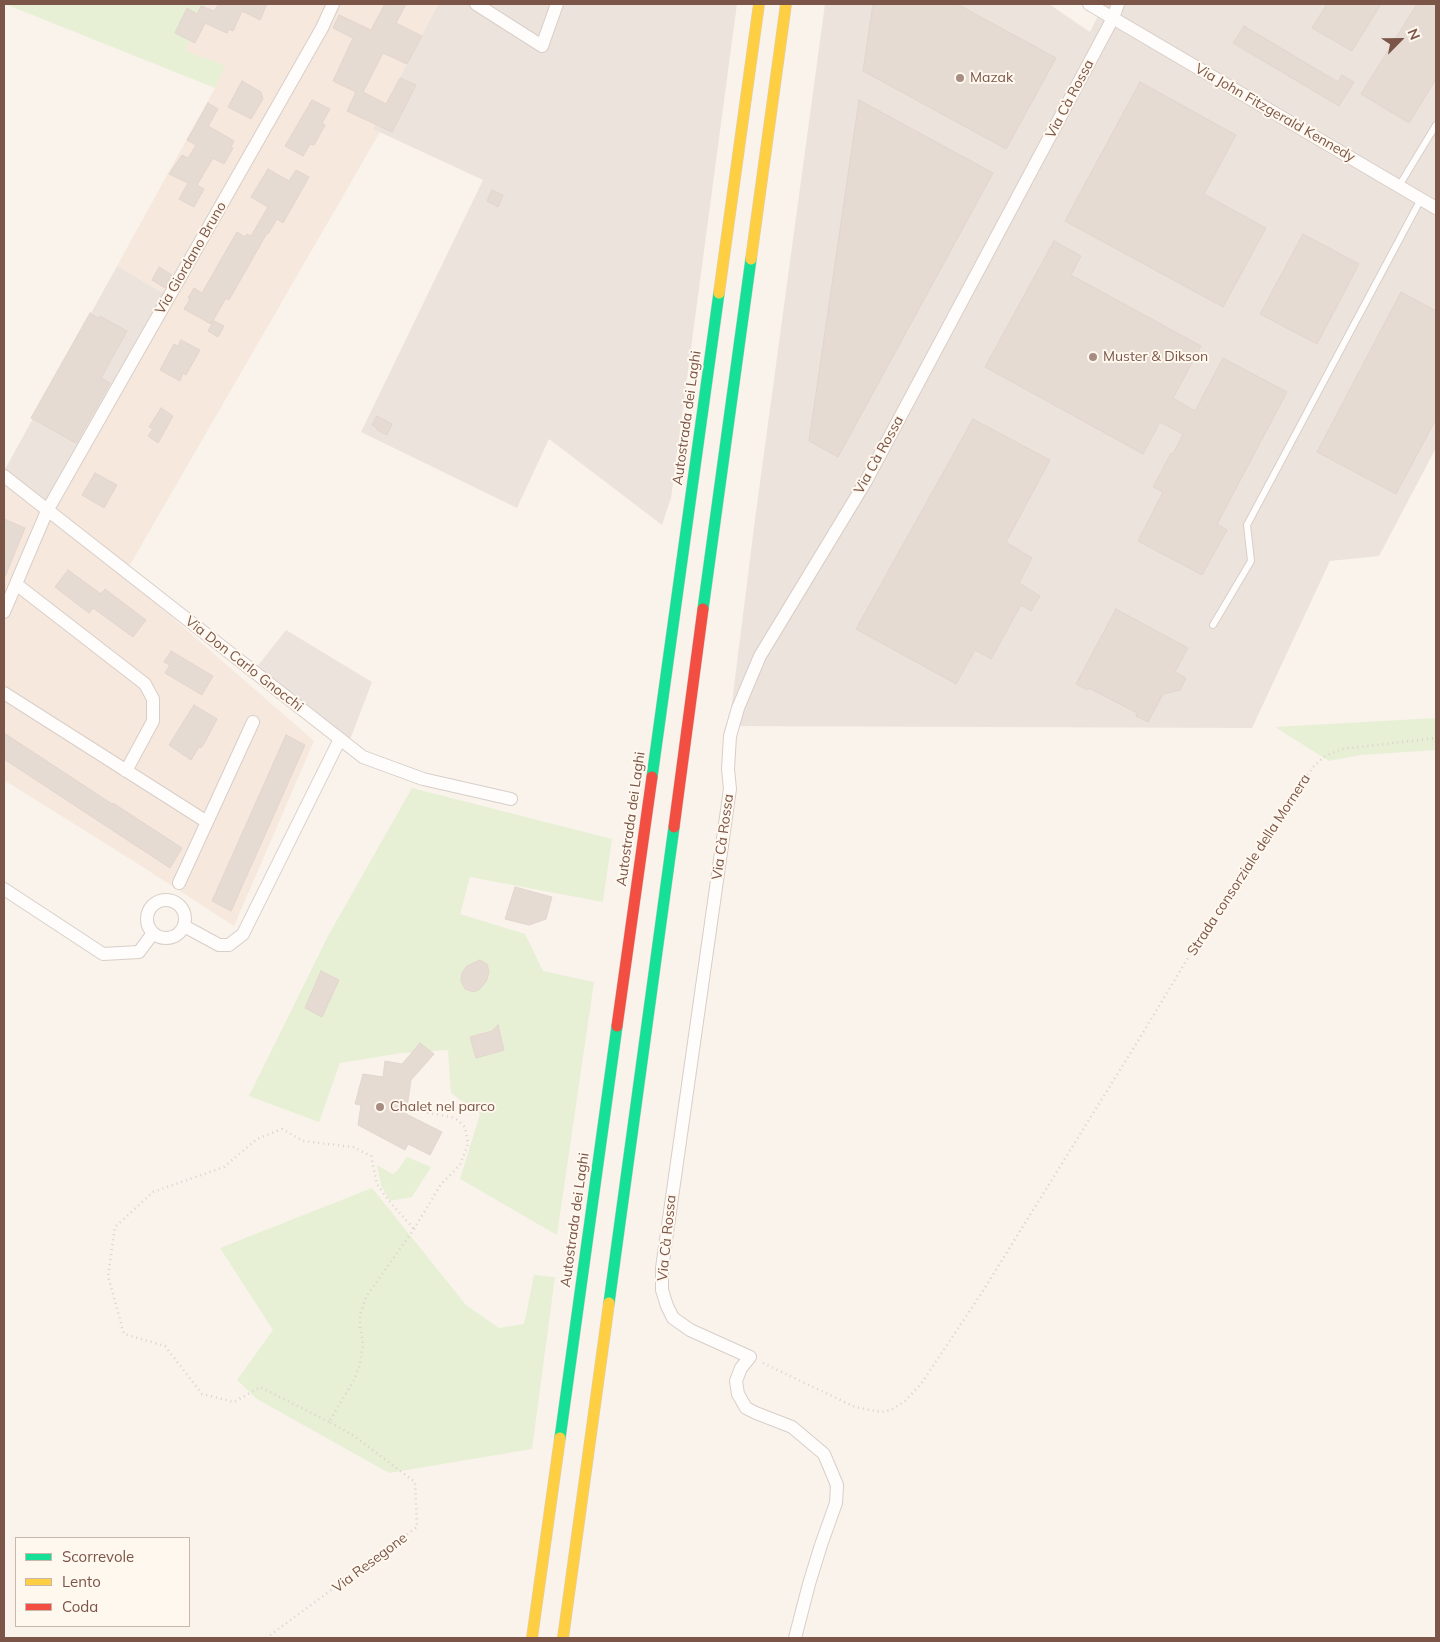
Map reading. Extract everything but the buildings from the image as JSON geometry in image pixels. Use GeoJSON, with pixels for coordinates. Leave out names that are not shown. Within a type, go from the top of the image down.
{"type":"FeatureCollection","features":[{"type":"Feature","properties":{"kind":"highway","name":"Autostrada dei Laghi"},"geometry":{"type":"LineString","coordinates":[[532,1638],[759,4]]}},
{"type":"Feature","properties":{"kind":"highway"},"geometry":{"type":"LineString","coordinates":[[562,1638],[786,4]]}},
{"type":"Feature","properties":{"kind":"street","name":"Via Giordano Bruno"},"geometry":{"type":"LineString","coordinates":[[4,612],[47,511],[322,28],[333,4]]}},
{"type":"Feature","properties":{"kind":"street"},"geometry":{"type":"LineString","coordinates":[[476,4],[542,46],[557,4]]}},
{"type":"Feature","properties":{"kind":"street","name":"Via John Fitzgerald Kennedy"},"geometry":{"type":"LineString","coordinates":[[1089,4],[1436,208]]}},
{"type":"Feature","properties":{"kind":"street"},"geometry":{"type":"LineString","coordinates":[[1113,18],[1118,4]]}},
{"type":"Feature","properties":{"kind":"street","name":"Via Cà Rossa"},"geometry":{"type":"LineString","coordinates":[[750,1356],[690,1330],[673,1318],[662,1290],[662,1268],[730,789],[728,769],[730,736],[738,708],[760,656],[866,481],[1113,18]]}},
{"type":"Feature","properties":{"kind":"street","name":"Via Don Carlo Gnocchi"},"geometry":{"type":"LineString","coordinates":[[4,476],[363,757],[423,779],[511,799]]}},
{"type":"Feature","properties":{"kind":"street"},"geometry":{"type":"LineString","coordinates":[[16,584],[145,684],[154,699],[153,721],[126,771]]}},
{"type":"Feature","properties":{"kind":"street"},"geometry":{"type":"LineString","coordinates":[[4,693],[207,822]]}},
{"type":"Feature","properties":{"kind":"street"},"geometry":{"type":"LineString","coordinates":[[179,884],[253,722]]}},
{"type":"Feature","properties":{"kind":"street"},"geometry":{"type":"LineString","coordinates":[[184,926],[218,945],[228,945],[243,934],[340,739]]}},
{"type":"Feature","properties":{"kind":"street"},"geometry":{"type":"LineString","coordinates":[[4,889],[103,954],[139,952],[153,933]]}},
{"type":"Feature","properties":{"kind":"street"},"geometry":{"type":"LineString","coordinates":[[165,900],[177,904],[184,914],[184,926],[176,936],[164,938],[153,933],[147,922],[147,916],[154,905],[165,900]]}},
{"type":"Feature","properties":{"kind":"street"},"geometry":{"type":"LineString","coordinates":[[750,1356],[741,1368],[736,1381],[738,1394],[746,1408],[792,1427],[824,1454],[837,1485],[836,1503],[809,1584],[795,1638]]}},
{"type":"Feature","properties":{"kind":"lane"},"geometry":{"type":"LineString","coordinates":[[1399,186],[1436,125]]}},
{"type":"Feature","properties":{"kind":"lane"},"geometry":{"type":"LineString","coordinates":[[1213,625],[1251,561],[1247,525],[1421,199]]}},
{"type":"Feature","properties":{"kind":"path","name":"Strada consorziale della Mornera"},"geometry":{"type":"LineString","coordinates":[[750,1356],[855,1407],[881,1412],[891,1410],[905,1401],[921,1384],[981,1294],[1226,895],[1313,768],[1325,756],[1342,749],[1436,738]]}},
{"type":"Feature","properties":{"kind":"path"},"geometry":{"type":"LineString","coordinates":[[414,1229],[388,1201],[377,1184],[371,1156],[352,1147],[302,1141],[282,1129],[257,1139],[224,1167],[153,1192],[114,1227],[108,1276],[124,1334],[165,1346],[202,1394],[234,1402],[260,1388],[329,1422],[354,1380],[360,1364],[363,1344],[360,1315],[366,1297],[414,1229],[440,1184],[460,1164],[468,1144],[464,1127],[455,1118],[425,1112]]}},
{"type":"Feature","properties":{"kind":"path","name":"Via Resegone"},"geometry":{"type":"LineString","coordinates":[[266,1638],[417,1527],[415,1482],[351,1434],[329,1422]]}},
{"type":"Feature","properties":{"kind":"shaded area"},"geometry":{"type":"Polygon","coordinates":[[[207,4],[438,4],[373,129],[380,132],[127,570],[52,510],[173,299],[117,266],[215,88],[224,65],[184,51],[207,4]]]}},
{"type":"Feature","properties":{"kind":"shaded area"},"geometry":{"type":"Polygon","coordinates":[[[438,4],[737,4],[671,498],[662,525],[549,439],[517,508],[361,432],[483,180],[373,129],[438,4]]]}},
{"type":"Feature","properties":{"kind":"shaded area"},"geometry":{"type":"Polygon","coordinates":[[[825,4],[1049,4],[1090,32],[1104,4],[1436,4],[1436,448],[1379,556],[1330,561],[1252,728],[729,726],[755,519],[825,4]]]}},
{"type":"Feature","properties":{"kind":"shaded area"},"geometry":{"type":"Polygon","coordinates":[[[117,266],[173,299],[52,510],[4,471],[117,266]]]}},
{"type":"Feature","properties":{"kind":"shaded area"},"geometry":{"type":"Polygon","coordinates":[[[4,483],[150,598],[314,741],[234,926],[4,780],[4,483]]]}},
{"type":"Feature","properties":{"kind":"shaded area"},"geometry":{"type":"Polygon","coordinates":[[[286,630],[372,682],[348,745],[256,668],[286,630]]]}},
{"type":"Feature","properties":{"kind":"green space"},"geometry":{"type":"Polygon","coordinates":[[[5,4],[207,4],[185,51],[225,65],[215,88],[5,4]]]}},
{"type":"Feature","properties":{"kind":"green space"},"geometry":{"type":"Polygon","coordinates":[[[1436,718],[1436,750],[1361,755],[1329,761],[1275,727],[1436,718]]]}},
{"type":"Feature","properties":{"kind":"green space"},"geometry":{"type":"Polygon","coordinates":[[[412,788],[612,839],[603,902],[470,877],[460,914],[525,934],[543,971],[594,982],[557,1235],[460,1179],[480,1114],[451,1093],[448,1050],[402,1053],[340,1063],[319,1122],[249,1096],[328,936],[412,788]]]}},
{"type":"Feature","properties":{"kind":"green space"},"geometry":{"type":"Polygon","coordinates":[[[407,1157],[431,1167],[412,1197],[390,1201],[381,1185],[377,1165],[392,1174],[397,1171],[407,1157]]]}},
{"type":"Feature","properties":{"kind":"green space"},"geometry":{"type":"Polygon","coordinates":[[[372,1188],[466,1305],[499,1328],[524,1324],[534,1275],[555,1277],[532,1449],[389,1473],[257,1399],[237,1380],[273,1330],[220,1248],[372,1188]]]}},
{"type":"Feature","properties":{"kind":"traffic: fast"},"geometry":{"type":"LineString","coordinates":[[703,609],[751,259]]}},
{"type":"Feature","properties":{"kind":"traffic: fast"},"geometry":{"type":"LineString","coordinates":[[652,777],[719,293]]}},
{"type":"Feature","properties":{"kind":"traffic: fast"},"geometry":{"type":"LineString","coordinates":[[609,1303],[674,827]]}},
{"type":"Feature","properties":{"kind":"traffic: fast"},"geometry":{"type":"LineString","coordinates":[[560,1438],[617,1026]]}},
{"type":"Feature","properties":{"kind":"traffic: slow"},"geometry":{"type":"LineString","coordinates":[[719,293],[759,4]]}},
{"type":"Feature","properties":{"kind":"traffic: slow"},"geometry":{"type":"LineString","coordinates":[[751,259],[786,4]]}},
{"type":"Feature","properties":{"kind":"traffic: slow"},"geometry":{"type":"LineString","coordinates":[[563,1638],[609,1303]]}},
{"type":"Feature","properties":{"kind":"traffic: slow"},"geometry":{"type":"LineString","coordinates":[[532,1638],[560,1438]]}},
{"type":"Feature","properties":{"kind":"traffic: jam"},"geometry":{"type":"LineString","coordinates":[[674,827],[703,609]]}},
{"type":"Feature","properties":{"kind":"traffic: jam"},"geometry":{"type":"LineString","coordinates":[[617,1026],[652,777]]}},
{"type":"Feature","properties":{"kind":"place","name":"Mazak"},"geometry":{"type":"Point","coordinates":[960,78]}},
{"type":"Feature","properties":{"kind":"place","name":"Muster & Dikson"},"geometry":{"type":"Point","coordinates":[1093,357]}},
{"type":"Feature","properties":{"kind":"place","name":"Chalet nel parco"},"geometry":{"type":"Point","coordinates":[380,1107]}}]}
